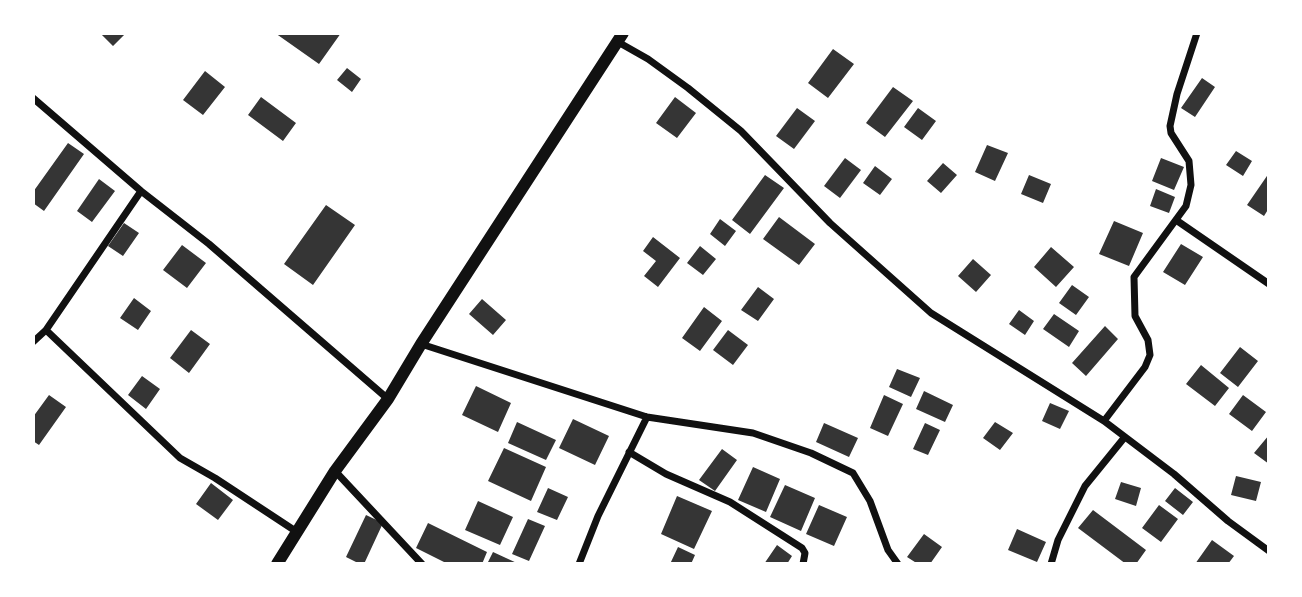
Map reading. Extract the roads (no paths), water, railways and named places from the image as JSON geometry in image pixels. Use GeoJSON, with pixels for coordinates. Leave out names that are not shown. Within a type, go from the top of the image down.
{"type":"FeatureCollection","features":[{"type":"Feature","properties":{"kind":"street"},"geometry":{"type":"LineString","coordinates":[[1104,421],[1145,367],[1150,355],[1148,340],[1135,316],[1134,276],[1186,206],[1191,185],[1189,161],[1171,133],[1170,126],[1177,94],[1197,33]]}},
{"type":"Feature","properties":{"kind":"street"},"geometry":{"type":"LineString","coordinates":[[277,564],[335,471],[388,399],[620,37],[741,131],[830,223],[931,313],[1104,421],[1269,551]]}},
{"type":"Feature","properties":{"kind":"street"},"geometry":{"type":"LineString","coordinates":[[33,98],[141,191],[209,244],[388,399]]}},
{"type":"Feature","properties":{"kind":"street"},"geometry":{"type":"LineString","coordinates":[[33,342],[46,330],[141,191]]}},
{"type":"Feature","properties":{"kind":"street"},"geometry":{"type":"LineString","coordinates":[[1176,220],[1269,284]]}},
{"type":"Feature","properties":{"kind":"street"},"geometry":{"type":"LineString","coordinates":[[46,330],[180,458],[297,531]]}},
{"type":"Feature","properties":{"kind":"street"},"geometry":{"type":"LineString","coordinates":[[421,344],[648,417],[753,433],[811,453],[853,473],[870,501],[888,550],[898,564]]}},
{"type":"Feature","properties":{"kind":"street"},"geometry":{"type":"LineString","coordinates":[[579,564],[598,516],[648,417]]}},
{"type":"Feature","properties":{"kind":"street"},"geometry":{"type":"LineString","coordinates":[[1051,564],[1058,540],[1085,486],[1124,438]]}},
{"type":"Feature","properties":{"kind":"street"},"geometry":{"type":"LineString","coordinates":[[629,452],[666,474],[730,502],[802,548],[805,553],[803,564]]}},
{"type":"Feature","properties":{"kind":"street"},"geometry":{"type":"LineString","coordinates":[[335,471],[422,564]]}}]}
